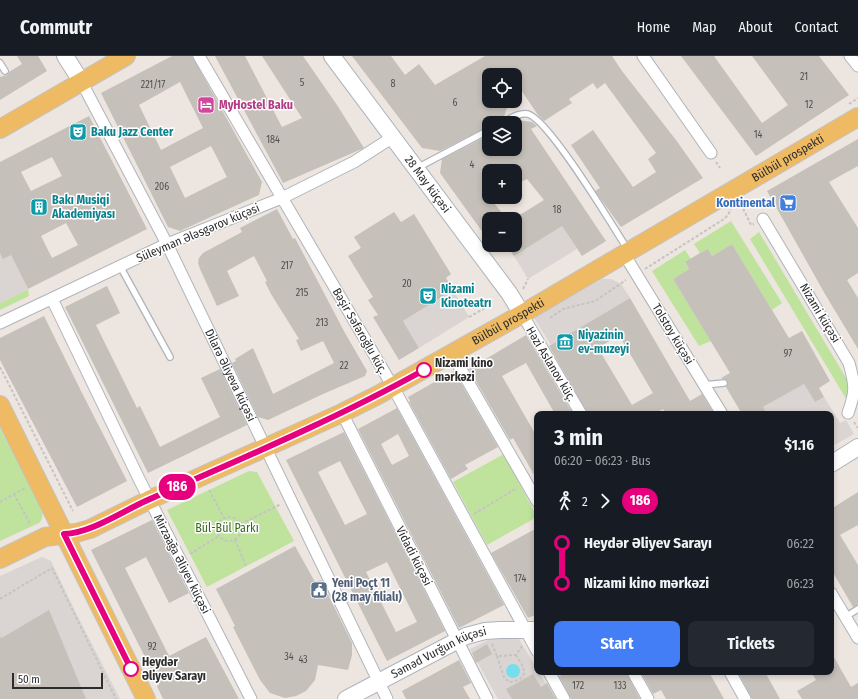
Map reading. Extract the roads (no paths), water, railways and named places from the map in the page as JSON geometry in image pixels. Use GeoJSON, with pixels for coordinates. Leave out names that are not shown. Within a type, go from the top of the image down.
{"type":"FeatureCollection","features":[{"type":"Feature","properties":{"kind":"main road","name":"Dilarə Əliyeva küçəsi"},"geometry":{"type":"LineString","coordinates":[[65,56],[81,81]]}},
{"type":"Feature","properties":{"kind":"main road"},"geometry":{"type":"LineString","coordinates":[[0,129],[126,56]]}},
{"type":"Feature","properties":{"kind":"main road","name":"28 May küçəsi"},"geometry":{"type":"LineString","coordinates":[[332,56],[509,293],[522,314]]}},
{"type":"Feature","properties":{"kind":"main road","name":"Bülbül prospekti"},"geometry":{"type":"LineString","coordinates":[[0,559],[34,532],[51,536],[72,533],[342,413],[393,387],[522,314],[858,117]]}},
{"type":"Feature","properties":{"kind":"main road"},"geometry":{"type":"LineString","coordinates":[[0,405],[54,512],[72,533],[76,557],[146,699]]}},
{"type":"Feature","properties":{"kind":"main road"},"geometry":{"type":"LineString","coordinates":[[834,462],[858,447]]}},
{"type":"Feature","properties":{"kind":"main road","name":"Səməd Vurğun küçəsi"},"geometry":{"type":"LineString","coordinates":[[346,699],[466,636],[500,630],[528,635]]}},
{"type":"Feature","properties":{"kind":"street","name":"Bəşir Səfəroğlu küç."},"geometry":{"type":"LineString","coordinates":[[199,56],[393,387],[534,646]]}},
{"type":"Feature","properties":{"kind":"street"},"geometry":{"type":"LineString","coordinates":[[643,56],[711,153]]}},
{"type":"Feature","properties":{"kind":"street"},"geometry":{"type":"LineString","coordinates":[[850,56],[858,66]]}},
{"type":"Feature","properties":{"kind":"street","name":"Dilarə Əliyeva küçəsi"},"geometry":{"type":"LineString","coordinates":[[81,81],[166,244],[387,699]]}},
{"type":"Feature","properties":{"kind":"street","name":"Süleyman Ələsgərov küçəsi"},"geometry":{"type":"LineString","coordinates":[[0,323],[166,244],[282,198],[354,162],[393,137]]}},
{"type":"Feature","properties":{"kind":"street","name":"Nizami küçəsi"},"geometry":{"type":"LineString","coordinates":[[763,219],[840,347],[848,363],[854,381],[854,396],[848,413]]}},
{"type":"Feature","properties":{"kind":"street","name":"Tolstoy küçəsi"},"geometry":{"type":"LineString","coordinates":[[627,253],[636,274],[720,411]]}},
{"type":"Feature","properties":{"kind":"street","name":"Mirzəağa Əliyev küçəsi"},"geometry":{"type":"LineString","coordinates":[[52,299],[149,500],[251,699]]}},
{"type":"Feature","properties":{"kind":"street","name":"Həzi Aslanov küç."},"geometry":{"type":"LineString","coordinates":[[522,314],[579,411]]}},
{"type":"Feature","properties":{"kind":"street"},"geometry":{"type":"LineString","coordinates":[[452,354],[534,496]]}},
{"type":"Feature","properties":{"kind":"street","name":"Vidadi küçəsi"},"geometry":{"type":"LineString","coordinates":[[342,413],[487,699]]}},
{"type":"Feature","properties":{"kind":"street"},"geometry":{"type":"LineString","coordinates":[[834,598],[858,638]]}},
{"type":"Feature","properties":{"kind":"street"},"geometry":{"type":"LineString","coordinates":[[551,675],[564,699]]}},
{"type":"Feature","properties":{"kind":"street"},"geometry":{"type":"LineString","coordinates":[[635,675],[648,699]]}},
{"type":"Feature","properties":{"kind":"street"},"geometry":{"type":"LineString","coordinates":[[732,675],[746,699]]}},
{"type":"Feature","properties":{"kind":"lane"},"geometry":{"type":"LineString","coordinates":[[0,63],[5,71]]}},
{"type":"Feature","properties":{"kind":"lane"},"geometry":{"type":"LineString","coordinates":[[515,116],[526,113],[534,116],[546,128],[578,173],[627,253]]}},
{"type":"Feature","properties":{"kind":"lane"},"geometry":{"type":"LineString","coordinates":[[416,168],[482,134]]}},
{"type":"Feature","properties":{"kind":"lane"},"geometry":{"type":"LineString","coordinates":[[120,266],[170,358]]}},
{"type":"Feature","properties":{"kind":"lane"},"geometry":{"type":"LineString","coordinates":[[703,385],[724,383]]}},
{"type":"Feature","properties":{"kind":"lane"},"geometry":{"type":"LineString","coordinates":[[845,617],[858,609]]}},
{"type":"Feature","properties":{"kind":"water"},"geometry":{"type":"Polygon","coordinates":[[[510,664],[516,664],[520,668],[520,674],[516,678],[510,678],[506,674],[506,668],[510,664]]]}},
{"type":"Feature","properties":{"kind":"place","name":"MyHostel Baku"},"geometry":{"type":"Point","coordinates":[206,105]}},
{"type":"Feature","properties":{"kind":"place","name":"Baku Jazz Center"},"geometry":{"type":"Point","coordinates":[78,132]}},
{"type":"Feature","properties":{"kind":"place","name":"Kontinental"},"geometry":{"type":"Point","coordinates":[788,203]}},
{"type":"Feature","properties":{"kind":"place","name":"Bakı Musiqi Akademiyası"},"geometry":{"type":"Point","coordinates":[39,207]}},
{"type":"Feature","properties":{"kind":"place","name":"Nizami Kinoteatrı"},"geometry":{"type":"Point","coordinates":[428,296]}},
{"type":"Feature","properties":{"kind":"place","name":"Niyazinin ev-muzeyi"},"geometry":{"type":"Point","coordinates":[565,342]}},
{"type":"Feature","properties":{"kind":"place","name":"Nizami kino mərkəzi"},"geometry":{"type":"Point","coordinates":[424,370]}},
{"type":"Feature","properties":{"kind":"place","name":"Yeni Poçt 11 (28 may filialı)"},"geometry":{"type":"Point","coordinates":[319,590]}},
{"type":"Feature","properties":{"kind":"place","name":"Heydər Əliyev Sarayı"},"geometry":{"type":"Point","coordinates":[131,669]}},
{"type":"Feature","properties":{"kind":"park label","name":"Bül-Bül Parkı"},"geometry":{"type":"Point","coordinates":[227,528]}}]}
